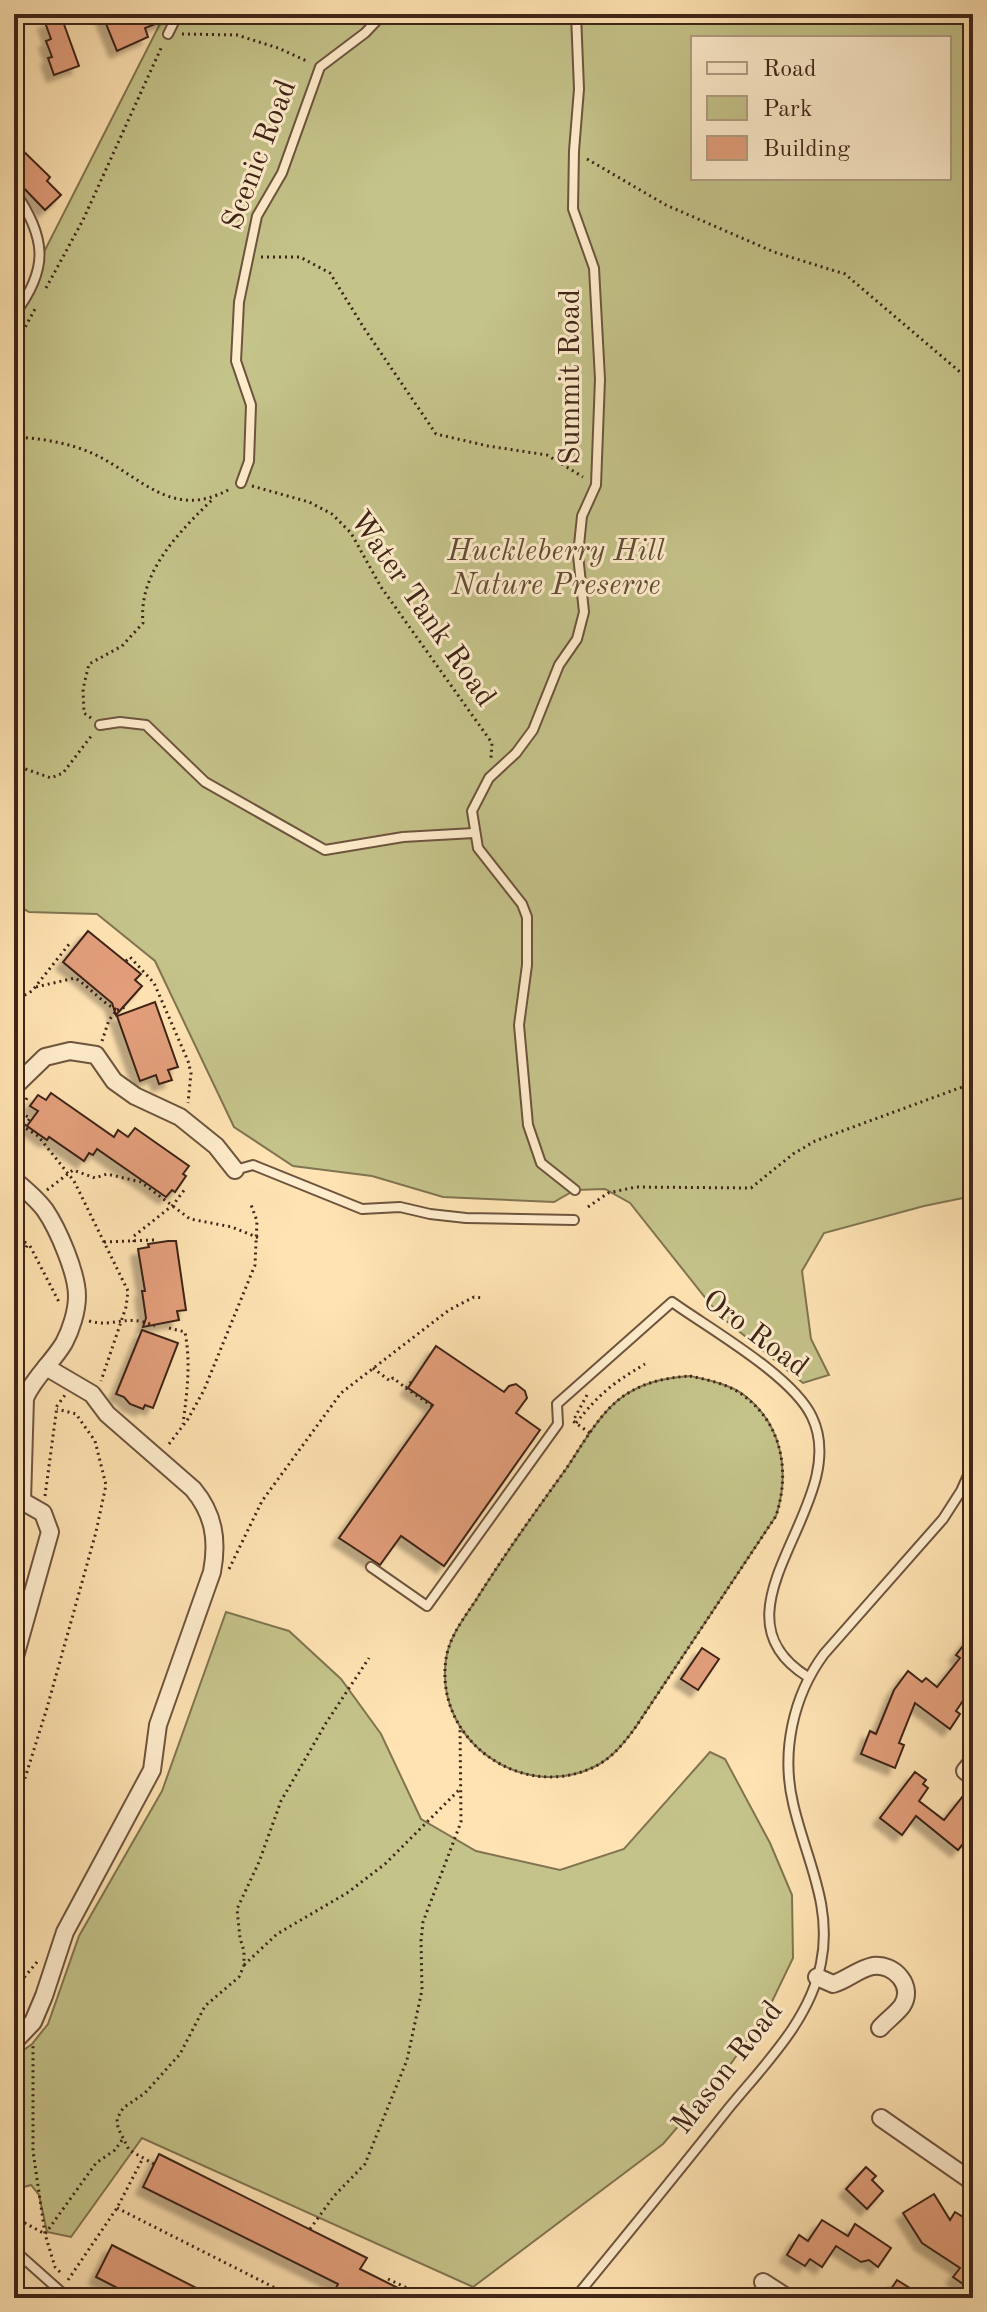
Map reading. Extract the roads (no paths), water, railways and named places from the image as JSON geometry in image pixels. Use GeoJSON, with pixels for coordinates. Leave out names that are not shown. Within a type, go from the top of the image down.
{"type":"FeatureCollection","features":[{"type":"Feature","properties":{"kind":"street"},"geometry":{"type":"LineString","coordinates":[[21,1090],[45,1057],[70,1051],[96,1055],[114,1081],[135,1096],[180,1117],[216,1146],[235,1170]]}},
{"type":"Feature","properties":{"kind":"street"},"geometry":{"type":"LineString","coordinates":[[14,1180],[35,1198],[52,1221],[77,1294],[74,1316],[65,1341],[31,1384],[25,1398],[18,1500],[42,1512],[50,1532],[14,1660]]}},
{"type":"Feature","properties":{"kind":"street"},"geometry":{"type":"LineString","coordinates":[[20,2037],[33,2022],[65,1932],[152,1770],[158,1725],[212,1572],[215,1540],[209,1513],[193,1489],[158,1461],[84,1389],[46,1367]]}},
{"type":"Feature","properties":{"kind":"street"},"geometry":{"type":"LineString","coordinates":[[973,1761],[965,1771],[973,1777]]}},
{"type":"Feature","properties":{"kind":"street"},"geometry":{"type":"LineString","coordinates":[[817,1977],[833,1984],[863,1968],[876,1965],[896,1972],[904,1981],[906,1993],[903,2005],[880,2028]]}},
{"type":"Feature","properties":{"kind":"street"},"geometry":{"type":"LineString","coordinates":[[881,2118],[973,2182]]}},
{"type":"Feature","properties":{"kind":"street"},"geometry":{"type":"LineString","coordinates":[[763,2282],[788,2298]]}},
{"type":"Feature","properties":{"kind":"lane"},"geometry":{"type":"LineString","coordinates":[[168,34],[178,14]]}},
{"type":"Feature","properties":{"kind":"lane","name":"Scenic Road"},"geometry":{"type":"LineString","coordinates":[[241,483],[249,461],[251,405],[236,361],[239,302],[257,216],[282,173],[320,67],[365,33],[383,14]]}},
{"type":"Feature","properties":{"kind":"lane","name":"Summit Road"},"geometry":{"type":"LineString","coordinates":[[474,833],[472,811],[489,778],[516,753],[533,730],[559,665],[577,639],[584,612],[578,555],[582,516],[596,485],[600,379],[594,268],[573,209],[579,89],[576,14]]}},
{"type":"Feature","properties":{"kind":"lane"},"geometry":{"type":"LineString","coordinates":[[14,190],[29,214],[38,238],[41,262],[34,286],[14,315]]}},
{"type":"Feature","properties":{"kind":"lane"},"geometry":{"type":"LineString","coordinates":[[100,725],[120,722],[146,725],[205,782],[325,850],[403,837],[474,833],[478,848],[522,904],[527,917],[527,965],[519,1025],[528,1125],[541,1163],[575,1190]]}},
{"type":"Feature","properties":{"kind":"lane"},"geometry":{"type":"LineString","coordinates":[[235,1170],[253,1165],[362,1209],[400,1207],[466,1218],[574,1220]]}},
{"type":"Feature","properties":{"kind":"lane"},"geometry":{"type":"LineString","coordinates":[[973,1276],[973,1338]]}},
{"type":"Feature","properties":{"kind":"lane","name":"Oro Road"},"geometry":{"type":"LineString","coordinates":[[371,1567],[427,1606],[558,1424],[557,1404],[672,1302],[792,1388],[814,1420],[819,1448],[814,1487],[773,1589],[767,1617],[775,1646],[795,1669],[808,1677]]}},
{"type":"Feature","properties":{"kind":"lane","name":"Mason Road"},"geometry":{"type":"LineString","coordinates":[[575,2298],[771,2056],[805,2007],[817,1977],[823,1942],[822,1902],[792,1802],[789,1769],[796,1707],[808,1677],[849,1624],[943,1519],[973,1464]]}},
{"type":"Feature","properties":{"kind":"lane"},"geometry":{"type":"LineString","coordinates":[[14,2250],[68,2298]]}},
{"type":"Feature","properties":{"kind":"park label","name":"Huckleberry Hill Nature Preserve"},"geometry":{"type":"Point","coordinates":[556,569]}}]}
